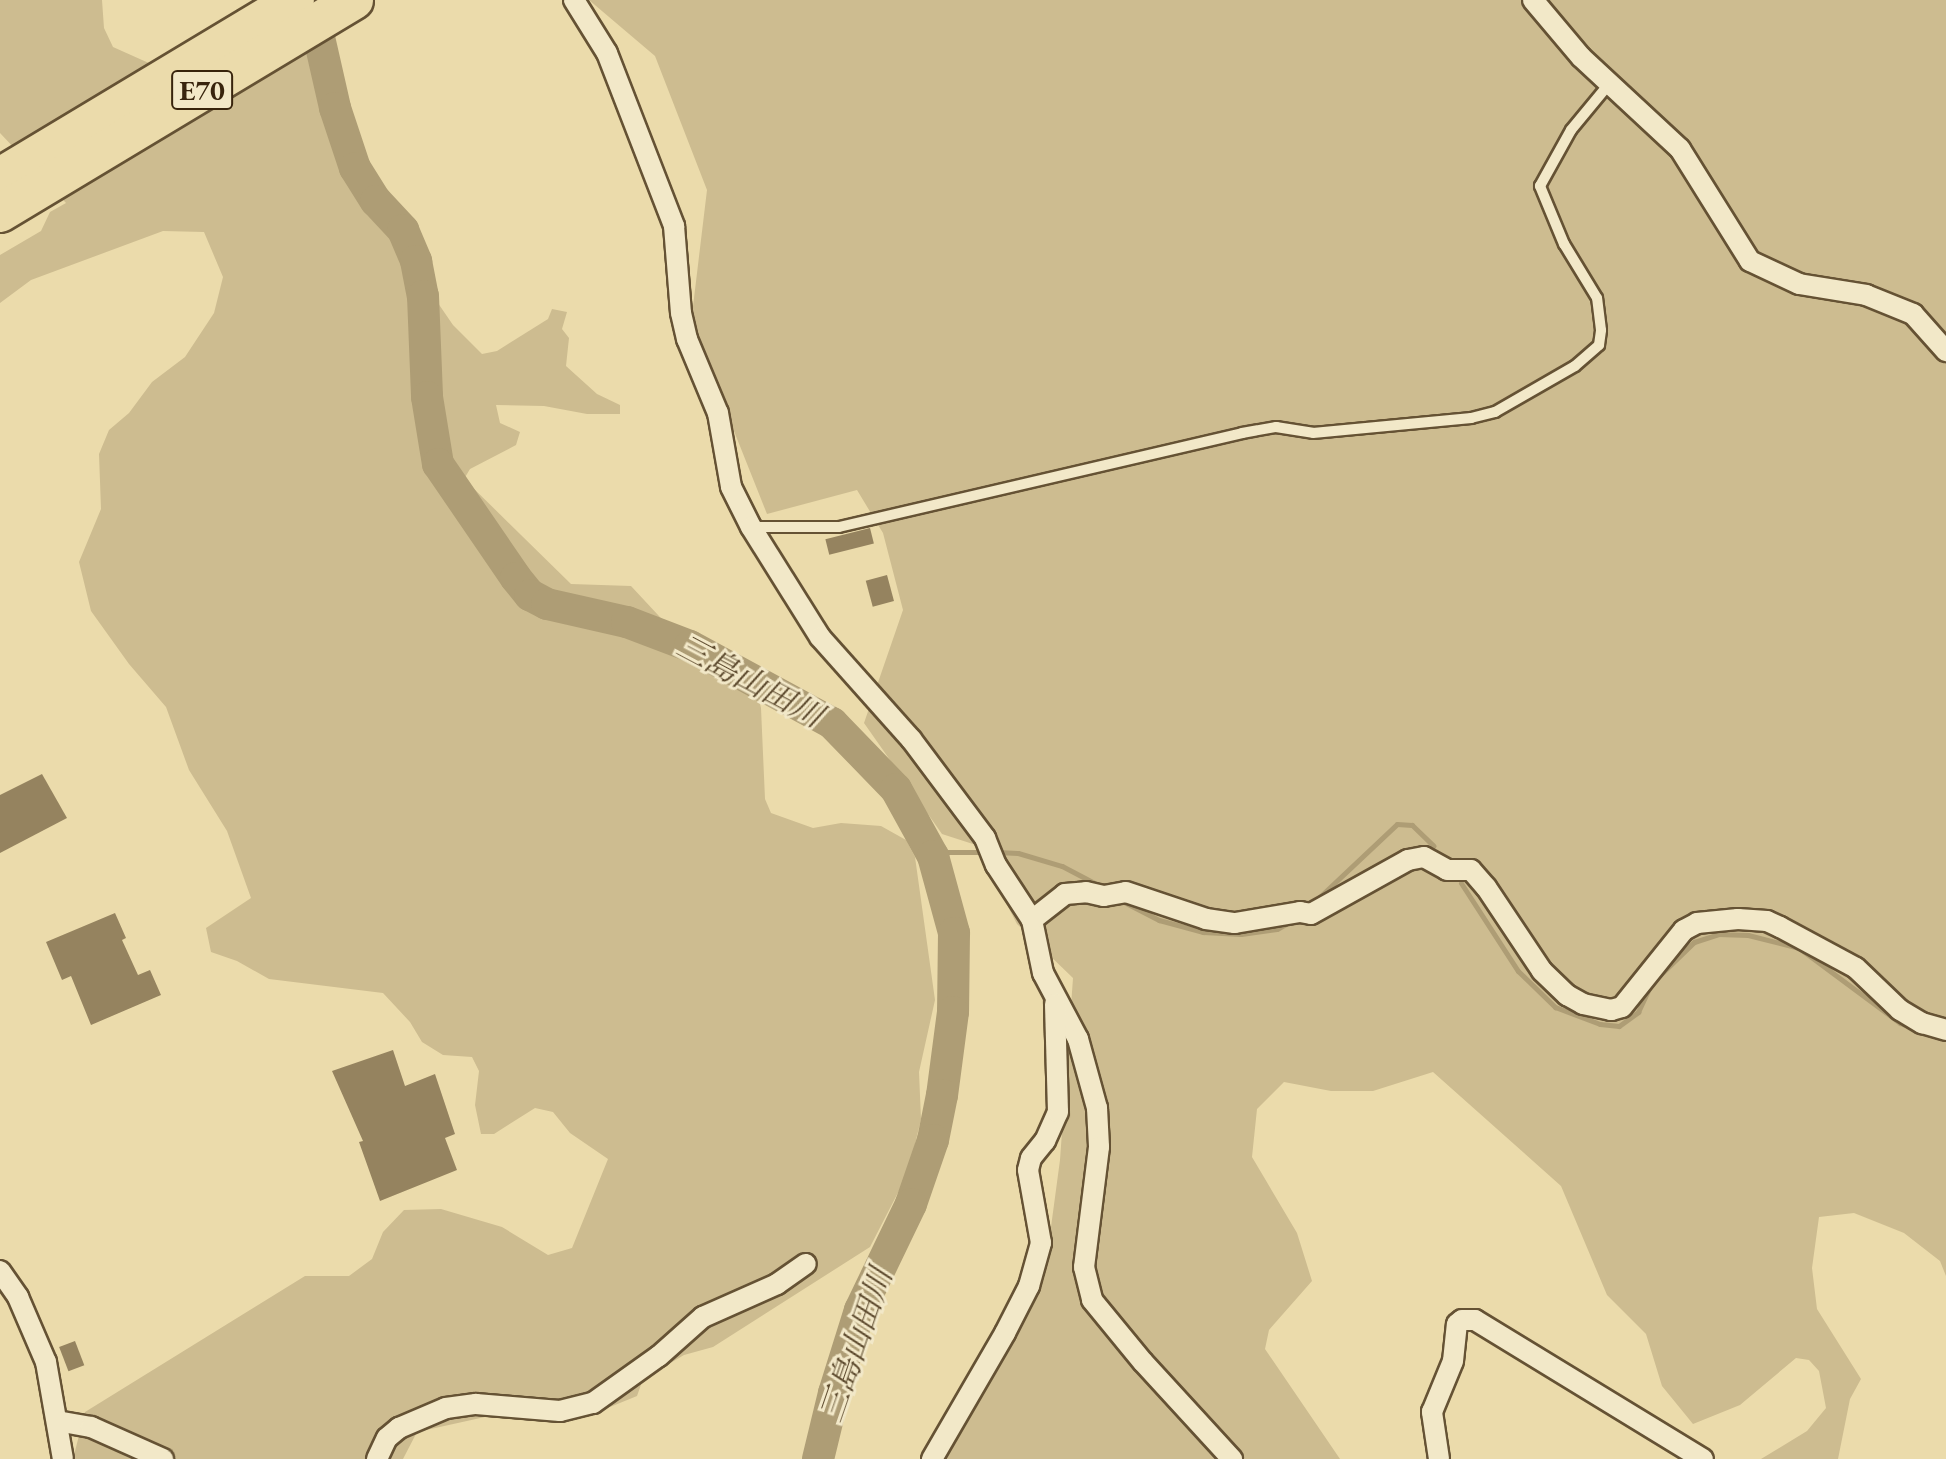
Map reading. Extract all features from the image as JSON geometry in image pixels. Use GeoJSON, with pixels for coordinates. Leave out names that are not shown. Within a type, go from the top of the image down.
{"type":"FeatureCollection","features":[{"type":"Feature","properties":{"kind":"highway","name":"E70"},"geometry":{"type":"LineString","coordinates":[[0,213],[42,169],[295,0]]}},
{"type":"Feature","properties":{"kind":"highway","name":"E70"},"geometry":{"type":"LineString","coordinates":[[0,177],[42,169],[354,0]]}},
{"type":"Feature","properties":{"kind":"street"},"geometry":{"type":"LineString","coordinates":[[574,0],[589,19],[607,53],[674,226],[681,313],[687,339],[718,413],[731,487],[751,527],[820,637],[911,739],[985,838],[996,865],[1032,920],[1043,973],[1078,1039],[1097,1108],[1099,1147],[1084,1267],[1092,1300],[1143,1362],[1232,1459]]}},
{"type":"Feature","properties":{"kind":"street"},"geometry":{"type":"LineString","coordinates":[[1533,0],[1609,84],[1680,149],[1750,261],[1799,284],[1866,295],[1913,314],[1946,351]]}},
{"type":"Feature","properties":{"kind":"street"},"geometry":{"type":"LineString","coordinates":[[1032,920],[1065,894],[1086,892],[1104,896],[1126,892],[1206,919],[1235,923],[1305,913],[1408,860],[1424,857],[1447,870],[1471,870],[1486,887],[1542,971],[1567,995],[1583,1004],[1611,1010],[1622,1007],[1684,930],[1697,923],[1718,919],[1767,921],[1856,968],[1900,1010],[1922,1023],[1946,1030]]}},
{"type":"Feature","properties":{"kind":"street"},"geometry":{"type":"LineString","coordinates":[[932,1459],[1029,1286],[1041,1243],[1028,1170],[1031,1158],[1045,1141],[1058,1112],[1055,1000]]}},
{"type":"Feature","properties":{"kind":"street"},"geometry":{"type":"LineString","coordinates":[[377,1459],[387,1438],[399,1428],[446,1408],[476,1404],[560,1411],[593,1403],[659,1356],[703,1317],[777,1284],[806,1264]]}},
{"type":"Feature","properties":{"kind":"street"},"geometry":{"type":"LineString","coordinates":[[0,1271],[18,1297],[46,1362],[63,1459]]}},
{"type":"Feature","properties":{"kind":"street"},"geometry":{"type":"LineString","coordinates":[[1439,1459],[1432,1412],[1453,1361],[1457,1324],[1462,1320],[1475,1320],[1703,1459]]}},
{"type":"Feature","properties":{"kind":"street"},"geometry":{"type":"LineString","coordinates":[[57,1421],[91,1427],[163,1459]]}},
{"type":"Feature","properties":{"kind":"lane"},"geometry":{"type":"LineString","coordinates":[[751,527],[839,527],[1265,429],[1313,433],[1471,418],[1495,412],[1575,366],[1599,345],[1601,330],[1597,298],[1564,244],[1540,186],[1571,130],[1609,84]]}},
{"type":"Feature","properties":{"kind":"shaded area"},"geometry":{"type":"Polygon","coordinates":[[[0,0],[102,0],[104,28],[113,47],[151,64],[252,75],[288,55],[308,53],[317,93],[340,129],[385,226],[453,325],[482,354],[497,351],[548,319],[552,309],[567,312],[562,329],[569,338],[566,366],[597,394],[620,405],[620,414],[587,414],[544,406],[496,405],[500,423],[520,432],[516,445],[470,469],[464,479],[571,584],[631,586],[699,659],[757,691],[761,708],[765,799],[771,813],[813,828],[841,823],[881,826],[906,840],[915,857],[935,1000],[919,1072],[921,1119],[912,1157],[905,1179],[870,1247],[713,1347],[684,1355],[643,1379],[637,1396],[610,1407],[494,1415],[417,1432],[403,1459],[73,1459],[85,1412],[305,1276],[349,1276],[372,1259],[383,1232],[404,1210],[441,1209],[502,1227],[548,1255],[572,1248],[608,1159],[570,1133],[553,1112],[535,1108],[494,1134],[481,1134],[475,1105],[479,1071],[472,1057],[443,1055],[422,1042],[410,1022],[383,993],[269,979],[237,961],[211,952],[206,928],[251,898],[227,831],[189,770],[166,707],[129,664],[91,611],[79,562],[101,509],[99,454],[109,430],[129,413],[152,382],[185,357],[214,313],[223,277],[204,232],[163,231],[31,280],[0,303],[0,255],[41,231],[50,212],[66,203],[0,133],[0,0]]]}},
{"type":"Feature","properties":{"kind":"shaded area"},"geometry":{"type":"Polygon","coordinates":[[[589,0],[1946,0],[1946,1276],[1940,1261],[1904,1233],[1854,1213],[1819,1217],[1812,1268],[1817,1309],[1861,1379],[1850,1399],[1838,1459],[1761,1459],[1807,1431],[1826,1408],[1819,1371],[1809,1360],[1796,1358],[1740,1405],[1693,1424],[1662,1386],[1646,1334],[1607,1295],[1561,1186],[1433,1072],[1373,1091],[1331,1091],[1284,1082],[1257,1109],[1252,1157],[1297,1233],[1312,1281],[1269,1330],[1265,1349],[1340,1459],[939,1459],[1044,1279],[1060,1160],[1073,978],[1017,924],[976,845],[942,834],[864,723],[903,610],[883,533],[857,490],[767,514],[691,323],[707,190],[655,56],[589,0]]]}},
{"type":"Feature","properties":{"kind":"building"},"geometry":{"type":"Polygon","coordinates":[[[870,528],[874,544],[829,555],[825,539],[870,528]]]}},
{"type":"Feature","properties":{"kind":"building"},"geometry":{"type":"Polygon","coordinates":[[[887,575],[894,601],[873,607],[866,581],[887,575]]]}},
{"type":"Feature","properties":{"kind":"building"},"geometry":{"type":"Polygon","coordinates":[[[42,774],[67,818],[0,853],[0,795],[42,774]]]}},
{"type":"Feature","properties":{"kind":"building"},"geometry":{"type":"Polygon","coordinates":[[[115,913],[126,938],[122,940],[138,975],[150,970],[161,995],[91,1025],[71,976],[62,980],[46,942],[115,913]]]}},
{"type":"Feature","properties":{"kind":"building"},"geometry":{"type":"Polygon","coordinates":[[[393,1050],[405,1086],[435,1074],[455,1134],[445,1138],[457,1170],[380,1201],[359,1142],[363,1141],[332,1071],[393,1050]]]}},
{"type":"Feature","properties":{"kind":"building"},"geometry":{"type":"Polygon","coordinates":[[[75,1341],[84,1365],[68,1371],[59,1347],[75,1341]]]}},
{"type":"Feature","properties":{"kind":"waterway","name":"三島山田川"},"geometry":{"type":"LineString","coordinates":[[311,2],[335,108],[355,168],[376,201],[403,230],[416,261],[423,296],[427,397],[438,464],[516,578],[530,595],[547,604],[627,622],[690,646],[832,723],[896,789],[933,856],[954,933],[953,1012],[942,1095],[933,1140],[911,1204],[860,1310],[834,1393],[818,1459]]}},
{"type":"Feature","properties":{"kind":"waterway"},"geometry":{"type":"LineString","coordinates":[[1311,905],[1397,824],[1412,825],[1434,846]]}},
{"type":"Feature","properties":{"kind":"waterway"},"geometry":{"type":"LineString","coordinates":[[931,852],[983,852]]}},
{"type":"Feature","properties":{"kind":"waterway"},"geometry":{"type":"LineString","coordinates":[[997,852],[1018,853],[1062,866],[1100,886]]}},
{"type":"Feature","properties":{"kind":"waterway"},"geometry":{"type":"LineString","coordinates":[[1461,883],[1518,971],[1555,1007],[1600,1024],[1619,1026],[1638,1012],[1650,986]]}},
{"type":"Feature","properties":{"kind":"waterway"},"geometry":{"type":"LineString","coordinates":[[1122,901],[1159,920],[1203,932],[1241,934],[1277,929],[1291,921]]}},
{"type":"Feature","properties":{"kind":"waterway"},"geometry":{"type":"LineString","coordinates":[[1659,976],[1694,942],[1718,934],[1748,935],[1799,948],[1900,1023],[1915,1029]]}}]}
